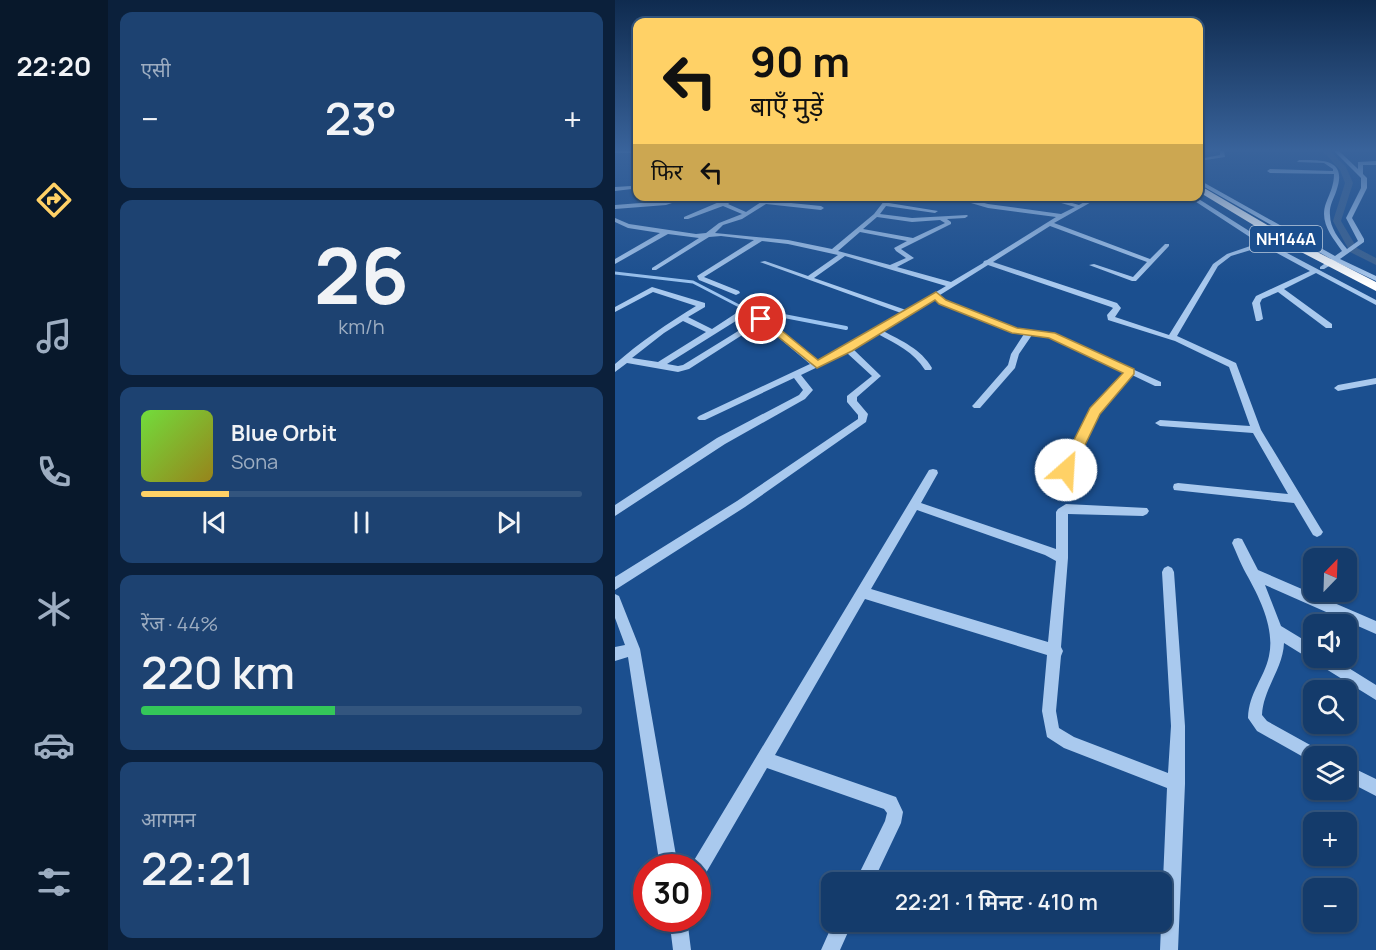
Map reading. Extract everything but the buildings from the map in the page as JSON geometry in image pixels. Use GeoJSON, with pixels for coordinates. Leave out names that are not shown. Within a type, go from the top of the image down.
{"type":"FeatureCollection","features":[{"type":"Feature","properties":{"kind":"highway","name":"NH144A"},"geometry":{"type":"LineString","coordinates":[[1211,195],[1325,265]]}},
{"type":"Feature","properties":{"kind":"highway","name":"NH144A"},"geometry":{"type":"LineString","coordinates":[[1203,199],[1268,242],[1376,287]]}},
{"type":"Feature","properties":{"kind":"street"},"geometry":{"type":"LineString","coordinates":[[1219,195],[1325,265],[1376,303]]}},
{"type":"Feature","properties":{"kind":"street"},"geometry":{"type":"LineString","coordinates":[[1333,195],[1326,215],[1330,228],[1351,249]]}},
{"type":"Feature","properties":{"kind":"street"},"geometry":{"type":"LineString","coordinates":[[1259,320],[1257,300],[1325,265],[1351,249],[1361,239],[1349,218],[1360,195]]}},
{"type":"Feature","properties":{"kind":"street"},"geometry":{"type":"LineString","coordinates":[[615,207],[670,201]]}},
{"type":"Feature","properties":{"kind":"street"},"geometry":{"type":"LineString","coordinates":[[686,218],[729,201]]}},
{"type":"Feature","properties":{"kind":"street"},"geometry":{"type":"LineString","coordinates":[[833,252],[876,215],[888,201]]}},
{"type":"Feature","properties":{"kind":"street"},"geometry":{"type":"LineString","coordinates":[[968,201],[988,206],[1062,216]]}},
{"type":"Feature","properties":{"kind":"street"},"geometry":{"type":"LineString","coordinates":[[1058,201],[1078,206]]}},
{"type":"Feature","properties":{"kind":"street"},"geometry":{"type":"LineString","coordinates":[[702,418],[848,349],[986,262],[1089,201]]}},
{"type":"Feature","properties":{"kind":"street"},"geometry":{"type":"LineString","coordinates":[[1198,201],[1268,242]]}},
{"type":"Feature","properties":{"kind":"street"},"geometry":{"type":"LineString","coordinates":[[654,269],[723,223],[738,219],[765,202],[821,208]]}},
{"type":"Feature","properties":{"kind":"street"},"geometry":{"type":"LineString","coordinates":[[723,204],[747,213]]}},
{"type":"Feature","properties":{"kind":"street"},"geometry":{"type":"LineString","coordinates":[[886,204],[936,211]]}},
{"type":"Feature","properties":{"kind":"street"},"geometry":{"type":"LineString","coordinates":[[876,215],[912,220],[965,216]]}},
{"type":"Feature","properties":{"kind":"street"},"geometry":{"type":"LineString","coordinates":[[892,267],[911,258],[896,249],[949,223],[941,218]]}},
{"type":"Feature","properties":{"kind":"street"},"geometry":{"type":"LineString","coordinates":[[615,220],[624,225],[666,232],[721,234],[844,254],[952,285]]}},
{"type":"Feature","properties":{"kind":"street"},"geometry":{"type":"LineString","coordinates":[[1050,224],[1152,262]]}},
{"type":"Feature","properties":{"kind":"street"},"geometry":{"type":"LineString","coordinates":[[859,230],[914,240]]}},
{"type":"Feature","properties":{"kind":"street"},"geometry":{"type":"LineString","coordinates":[[615,262],[666,232]]}},
{"type":"Feature","properties":{"kind":"street"},"geometry":{"type":"LineString","coordinates":[[736,293],[701,279],[700,276],[761,239]]}},
{"type":"Feature","properties":{"kind":"street"},"geometry":{"type":"LineString","coordinates":[[1174,339],[1173,334],[1215,265],[1229,255],[1268,242]]}},
{"type":"Feature","properties":{"kind":"street"},"geometry":{"type":"LineString","coordinates":[[1092,265],[1130,280],[1136,278],[1167,245]]}},
{"type":"Feature","properties":{"kind":"street"},"geometry":{"type":"LineString","coordinates":[[809,278],[844,254]]}},
{"type":"Feature","properties":{"kind":"street"},"geometry":{"type":"LineString","coordinates":[[763,262],[907,313]]}},
{"type":"Feature","properties":{"kind":"street"},"geometry":{"type":"LineString","coordinates":[[986,262],[1114,305],[1117,308],[1111,318],[1174,339],[1233,365],[1256,430],[1317,532]]}},
{"type":"Feature","properties":{"kind":"street"},"geometry":{"type":"LineString","coordinates":[[615,310],[652,289],[702,305],[661,331],[615,369]]}},
{"type":"Feature","properties":{"kind":"street"},"geometry":{"type":"LineString","coordinates":[[1279,289],[1329,326]]}},
{"type":"Feature","properties":{"kind":"street"},"geometry":{"type":"LineString","coordinates":[[936,295],[943,302],[1015,330],[1052,336],[1158,384]]}},
{"type":"Feature","properties":{"kind":"street"},"geometry":{"type":"LineString","coordinates":[[659,365],[744,312]]}},
{"type":"Feature","properties":{"kind":"street"},"geometry":{"type":"LineString","coordinates":[[683,318],[712,332]]}},
{"type":"Feature","properties":{"kind":"street"},"geometry":{"type":"LineString","coordinates":[[625,360],[678,369],[686,367],[761,319],[817,365]]}},
{"type":"Feature","properties":{"kind":"street"},"geometry":{"type":"LineString","coordinates":[[977,406],[1012,366],[1015,354],[1029,333]]}},
{"type":"Feature","properties":{"kind":"street"},"geometry":{"type":"LineString","coordinates":[[873,334],[918,355],[928,368]]}},
{"type":"Feature","properties":{"kind":"street"},"geometry":{"type":"LineString","coordinates":[[615,584],[741,504],[863,420],[863,414],[852,402],[852,396],[877,376],[848,349]]}},
{"type":"Feature","properties":{"kind":"street"},"geometry":{"type":"LineString","coordinates":[[1066,470],[1095,411],[1130,372]]}},
{"type":"Feature","properties":{"kind":"street"},"geometry":{"type":"LineString","coordinates":[[615,511],[721,441],[802,397],[808,390],[797,374]]}},
{"type":"Feature","properties":{"kind":"street"},"geometry":{"type":"LineString","coordinates":[[1338,388],[1376,381]]}},
{"type":"Feature","properties":{"kind":"street"},"geometry":{"type":"LineString","coordinates":[[1160,423],[1256,430]]}},
{"type":"Feature","properties":{"kind":"street"},"geometry":{"type":"LineString","coordinates":[[708,854],[933,473]]}},
{"type":"Feature","properties":{"kind":"street"},"geometry":{"type":"LineString","coordinates":[[1178,487],[1297,499]]}},
{"type":"Feature","properties":{"kind":"street"},"geometry":{"type":"LineString","coordinates":[[914,505],[1049,551],[1062,558]]}},
{"type":"Feature","properties":{"kind":"street"},"geometry":{"type":"LineString","coordinates":[[1143,511],[1066,509],[1062,512],[1062,558],[1056,651],[1049,711],[1051,732],[1069,742],[1177,784]]}},
{"type":"Feature","properties":{"kind":"street"},"geometry":{"type":"LineString","coordinates":[[1238,543],[1277,631],[1279,642],[1276,659],[1257,696],[1255,718],[1262,726],[1303,749]]}},
{"type":"Feature","properties":{"kind":"street"},"geometry":{"type":"LineString","coordinates":[[1169,572],[1178,726],[1169,950]]}},
{"type":"Feature","properties":{"kind":"street"},"geometry":{"type":"LineString","coordinates":[[1252,573],[1376,628]]}},
{"type":"Feature","properties":{"kind":"street"},"geometry":{"type":"LineString","coordinates":[[863,592],[1056,651]]}},
{"type":"Feature","properties":{"kind":"street"},"geometry":{"type":"LineString","coordinates":[[615,600],[633,649],[667,854]]}},
{"type":"Feature","properties":{"kind":"street"},"geometry":{"type":"LineString","coordinates":[[1277,631],[1303,647]]}},
{"type":"Feature","properties":{"kind":"street"},"geometry":{"type":"LineString","coordinates":[[615,654],[633,649]]}},
{"type":"Feature","properties":{"kind":"street"},"geometry":{"type":"LineString","coordinates":[[1336,668],[1376,693]]}},
{"type":"Feature","properties":{"kind":"street"},"geometry":{"type":"LineString","coordinates":[[764,759],[890,803],[895,812],[893,823],[869,872]]}},
{"type":"Feature","properties":{"kind":"street"},"geometry":{"type":"LineString","coordinates":[[1357,778],[1376,788]]}},
{"type":"Feature","properties":{"kind":"street"},"geometry":{"type":"LineString","coordinates":[[680,932],[682,950]]}},
{"type":"Feature","properties":{"kind":"street"},"geometry":{"type":"LineString","coordinates":[[830,950],[839,932]]}},
{"type":"Feature","properties":{"kind":"waterway"},"geometry":{"type":"LineString","coordinates":[[1345,195],[1337,221],[1353,250],[1376,262]]}},
{"type":"Feature","properties":{"kind":"waterway"},"geometry":{"type":"LineString","coordinates":[[615,273],[693,282],[743,308]]}},
{"type":"Feature","properties":{"kind":"waterway"},"geometry":{"type":"LineString","coordinates":[[743,308],[750,309]]}},
{"type":"Feature","properties":{"kind":"waterway"},"geometry":{"type":"LineString","coordinates":[[743,308],[846,328]]}},
{"type":"Feature","properties":{"kind":"route"},"geometry":{"type":"LineString","coordinates":[[761,319],[817,365],[848,349],[936,295],[940,301],[1015,330],[1052,336],[1130,372],[1095,411],[1066,470]]}}]}
